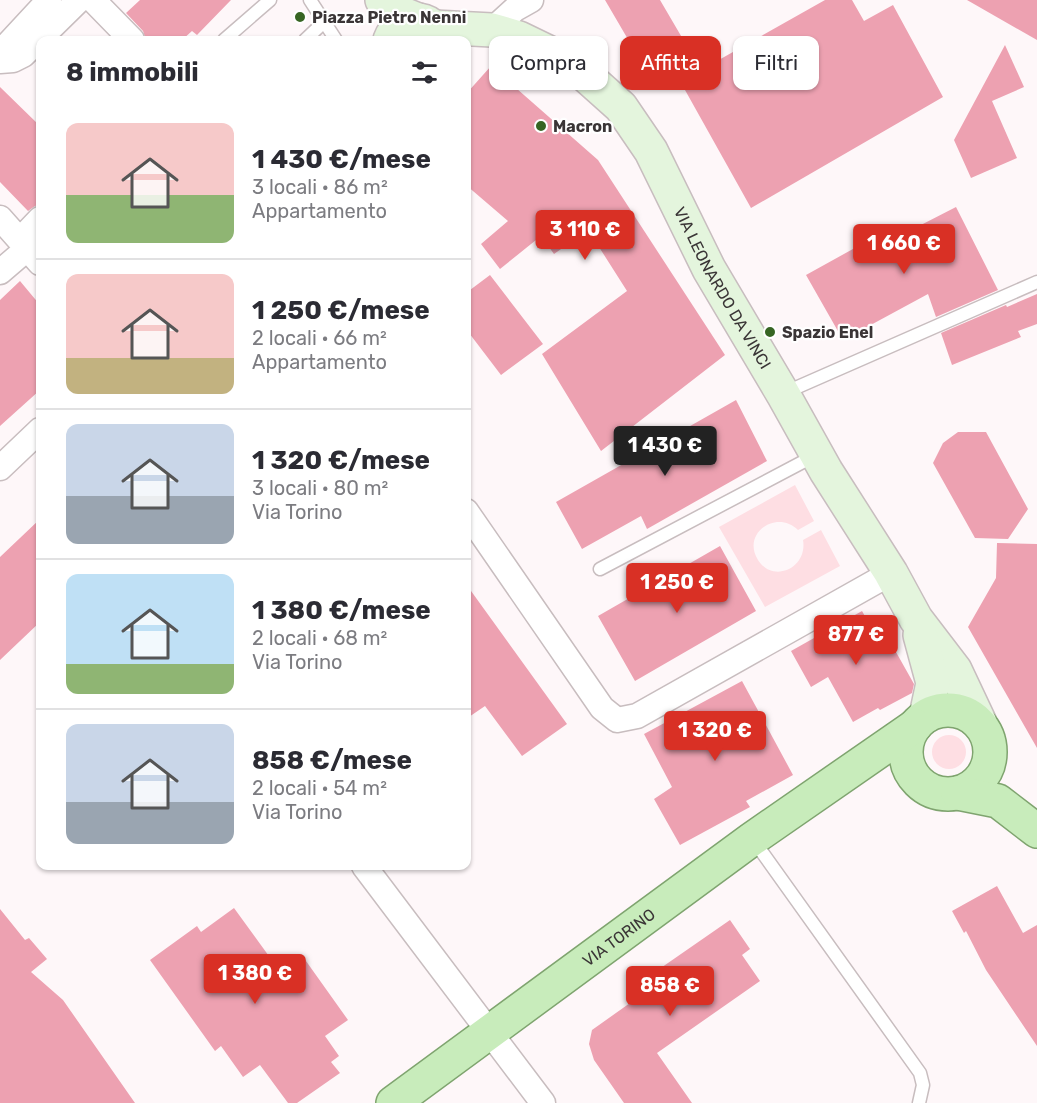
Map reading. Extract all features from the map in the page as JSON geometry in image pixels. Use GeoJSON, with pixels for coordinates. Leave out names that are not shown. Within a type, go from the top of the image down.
{"type":"FeatureCollection","features":[{"type":"Feature","properties":{"kind":"main road"},"geometry":{"type":"LineString","coordinates":[[376,0],[390,36]]}},
{"type":"Feature","properties":{"kind":"main road","name":"VIA LEONARDO DA VINCI"},"geometry":{"type":"LineString","coordinates":[[382,0],[403,14],[451,31],[519,38],[583,73],[621,107],[651,151],[709,269],[817,455],[891,573],[916,619],[955,670],[985,736],[1037,825]]}},
{"type":"Feature","properties":{"kind":"main road"},"geometry":{"type":"LineString","coordinates":[[392,36],[401,24],[409,21],[451,31]]}},
{"type":"Feature","properties":{"kind":"main road","name":"VIA LEONARDO DA VINCI"},"geometry":{"type":"LineString","coordinates":[[916,619],[933,683],[921,721]]}},
{"type":"Feature","properties":{"kind":"main road"},"geometry":{"type":"LineString","coordinates":[[958,793],[979,781],[990,761],[985,736],[968,714],[954,710],[940,710],[921,721],[909,736],[906,748],[907,760],[918,780],[930,789],[944,794],[958,793],[998,801],[1037,831]]}},
{"type":"Feature","properties":{"kind":"main road","name":"VIA TORINO"},"geometry":{"type":"LineString","coordinates":[[393,1103],[752,839],[921,721]]}},
{"type":"Feature","properties":{"kind":"main road"},"geometry":{"type":"LineString","coordinates":[[848,773],[892,775],[918,780]]}},
{"type":"Feature","properties":{"kind":"street"},"geometry":{"type":"LineString","coordinates":[[0,53],[49,0]]}},
{"type":"Feature","properties":{"kind":"street"},"geometry":{"type":"LineString","coordinates":[[451,31],[515,9],[531,0]]}},
{"type":"Feature","properties":{"kind":"street"},"geometry":{"type":"LineString","coordinates":[[49,36],[95,2],[128,36]]}},
{"type":"Feature","properties":{"kind":"street"},"geometry":{"type":"LineString","coordinates":[[0,61],[13,60],[36,45]]}},
{"type":"Feature","properties":{"kind":"street"},"geometry":{"type":"LineString","coordinates":[[0,218],[29,250]]}},
{"type":"Feature","properties":{"kind":"street"},"geometry":{"type":"LineString","coordinates":[[0,272],[29,250],[36,230]]}},
{"type":"Feature","properties":{"kind":"street"},"geometry":{"type":"LineString","coordinates":[[0,468],[36,438]]}},
{"type":"Feature","properties":{"kind":"street"},"geometry":{"type":"LineString","coordinates":[[471,518],[602,708],[617,720],[637,716],[891,573]]}},
{"type":"Feature","properties":{"kind":"street"},"geometry":{"type":"LineString","coordinates":[[367,870],[543,1103]]}},
{"type":"Feature","properties":{"kind":"lane"},"geometry":{"type":"LineString","coordinates":[[229,36],[270,0]]}},
{"type":"Feature","properties":{"kind":"lane"},"geometry":{"type":"LineString","coordinates":[[310,0],[333,36]]}},
{"type":"Feature","properties":{"kind":"lane"},"geometry":{"type":"LineString","coordinates":[[309,36],[324,22]]}},
{"type":"Feature","properties":{"kind":"lane"},"geometry":{"type":"LineString","coordinates":[[783,394],[1037,282]]}},
{"type":"Feature","properties":{"kind":"lane"},"geometry":{"type":"LineString","coordinates":[[600,569],[817,455]]}},
{"type":"Feature","properties":{"kind":"lane"},"geometry":{"type":"LineString","coordinates":[[752,839],[920,1073],[923,1085],[919,1103]]}},
{"type":"Feature","properties":{"kind":"shaded area"},"geometry":{"type":"Polygon","coordinates":[[[795,485],[814,521],[798,530],[790,524],[780,522],[764,527],[754,541],[754,550],[758,560],[772,571],[788,570],[800,558],[803,540],[821,530],[840,566],[765,607],[719,527],[795,485]]]}},
{"type":"Feature","properties":{"kind":"shaded area"},"geometry":{"type":"Polygon","coordinates":[[[949,735],[961,740],[966,752],[961,764],[949,769],[937,764],[932,752],[937,740],[949,735]]]}},
{"type":"Feature","properties":{"kind":"building"},"geometry":{"type":"Polygon","coordinates":[[[140,0],[231,0],[197,35],[192,31],[186,36],[145,36],[143,31],[126,13],[140,0]]]}},
{"type":"Feature","properties":{"kind":"building"},"geometry":{"type":"Polygon","coordinates":[[[605,0],[660,0],[681,36],[626,36],[605,0]]]}},
{"type":"Feature","properties":{"kind":"building"},"geometry":{"type":"Polygon","coordinates":[[[825,0],[852,0],[864,21],[893,5],[943,97],[751,208],[685,90],[721,90],[721,59],[733,52],[733,90],[819,90],[819,36],[761,36],[825,0]]]}},
{"type":"Feature","properties":{"kind":"building"},"geometry":{"type":"Polygon","coordinates":[[[967,0],[1037,0],[1037,40],[967,0]]]}},
{"type":"Feature","properties":{"kind":"building"},"geometry":{"type":"Polygon","coordinates":[[[1005,45],[1024,87],[992,101],[1017,158],[971,178],[954,140],[1005,45]]]}},
{"type":"Feature","properties":{"kind":"building"},"geometry":{"type":"Polygon","coordinates":[[[489,68],[489,90],[518,90],[598,160],[725,355],[601,451],[542,354],[627,291],[592,236],[575,248],[571,242],[554,254],[541,236],[500,269],[481,244],[508,221],[471,189],[471,88],[489,68]]]}},
{"type":"Feature","properties":{"kind":"building"},"geometry":{"type":"Polygon","coordinates":[[[0,87],[36,122],[36,206],[28,211],[0,182],[0,87]]]}},
{"type":"Feature","properties":{"kind":"building"},"geometry":{"type":"Polygon","coordinates":[[[956,207],[998,290],[936,317],[928,294],[843,340],[806,275],[871,239],[876,248],[956,207]]]}},
{"type":"Feature","properties":{"kind":"building"},"geometry":{"type":"Polygon","coordinates":[[[490,275],[543,344],[501,375],[471,336],[471,289],[490,275]]]}},
{"type":"Feature","properties":{"kind":"building"},"geometry":{"type":"Polygon","coordinates":[[[20,281],[36,300],[36,394],[0,426],[0,300],[20,281]]]}},
{"type":"Feature","properties":{"kind":"building"},"geometry":{"type":"Polygon","coordinates":[[[1037,294],[1037,324],[1018,331],[1021,337],[952,365],[941,333],[1037,294]]]}},
{"type":"Feature","properties":{"kind":"building"},"geometry":{"type":"Polygon","coordinates":[[[736,400],[767,461],[647,529],[641,516],[582,549],[556,502],[736,400]]]}},
{"type":"Feature","properties":{"kind":"building"},"geometry":{"type":"Polygon","coordinates":[[[958,432],[986,432],[1028,509],[1008,539],[975,538],[933,463],[943,443],[958,432]]]}},
{"type":"Feature","properties":{"kind":"building"},"geometry":{"type":"Polygon","coordinates":[[[36,523],[36,626],[0,660],[0,557],[36,523]]]}},
{"type":"Feature","properties":{"kind":"building"},"geometry":{"type":"Polygon","coordinates":[[[997,543],[1037,544],[1037,748],[968,627],[996,578],[997,543]]]}},
{"type":"Feature","properties":{"kind":"building"},"geometry":{"type":"Polygon","coordinates":[[[720,546],[756,611],[635,681],[598,616],[720,546]]]}},
{"type":"Feature","properties":{"kind":"building"},"geometry":{"type":"Polygon","coordinates":[[[471,591],[567,724],[522,756],[485,706],[471,716],[471,591]]]}},
{"type":"Feature","properties":{"kind":"building"},"geometry":{"type":"Polygon","coordinates":[[[862,611],[875,634],[883,629],[914,684],[912,693],[853,722],[828,677],[811,687],[791,651],[862,611]]]}},
{"type":"Feature","properties":{"kind":"building"},"geometry":{"type":"Polygon","coordinates":[[[742,681],[793,775],[746,801],[750,807],[680,845],[654,799],[672,787],[644,734],[742,681]]]}},
{"type":"Feature","properties":{"kind":"building"},"geometry":{"type":"Polygon","coordinates":[[[997,886],[1023,933],[1037,925],[1037,1046],[986,970],[966,931],[964,933],[952,911],[997,886]]]}},
{"type":"Feature","properties":{"kind":"building"},"geometry":{"type":"Polygon","coordinates":[[[234,908],[279,970],[301,954],[348,1020],[325,1036],[339,1056],[331,1062],[340,1073],[297,1103],[288,1103],[260,1065],[243,1077],[221,1046],[215,1051],[150,960],[197,926],[201,932],[234,908]]]}},
{"type":"Feature","properties":{"kind":"building"},"geometry":{"type":"Polygon","coordinates":[[[0,909],[25,940],[29,938],[47,959],[31,972],[63,1000],[135,1103],[0,1103],[0,909]]]}},
{"type":"Feature","properties":{"kind":"building"},"geometry":{"type":"Polygon","coordinates":[[[730,920],[750,949],[742,955],[760,981],[657,1053],[692,1103],[624,1103],[594,1060],[589,1044],[592,1030],[661,981],[655,972],[730,920]]]}},
{"type":"Feature","properties":{"kind":"place","name":"Piazza Pietro Nenni"},"geometry":{"type":"Point","coordinates":[300,17]}},
{"type":"Feature","properties":{"kind":"place","name":"Macron"},"geometry":{"type":"Point","coordinates":[541,126]}},
{"type":"Feature","properties":{"kind":"place","name":"Spazio Enel"},"geometry":{"type":"Point","coordinates":[770,332]}}]}
